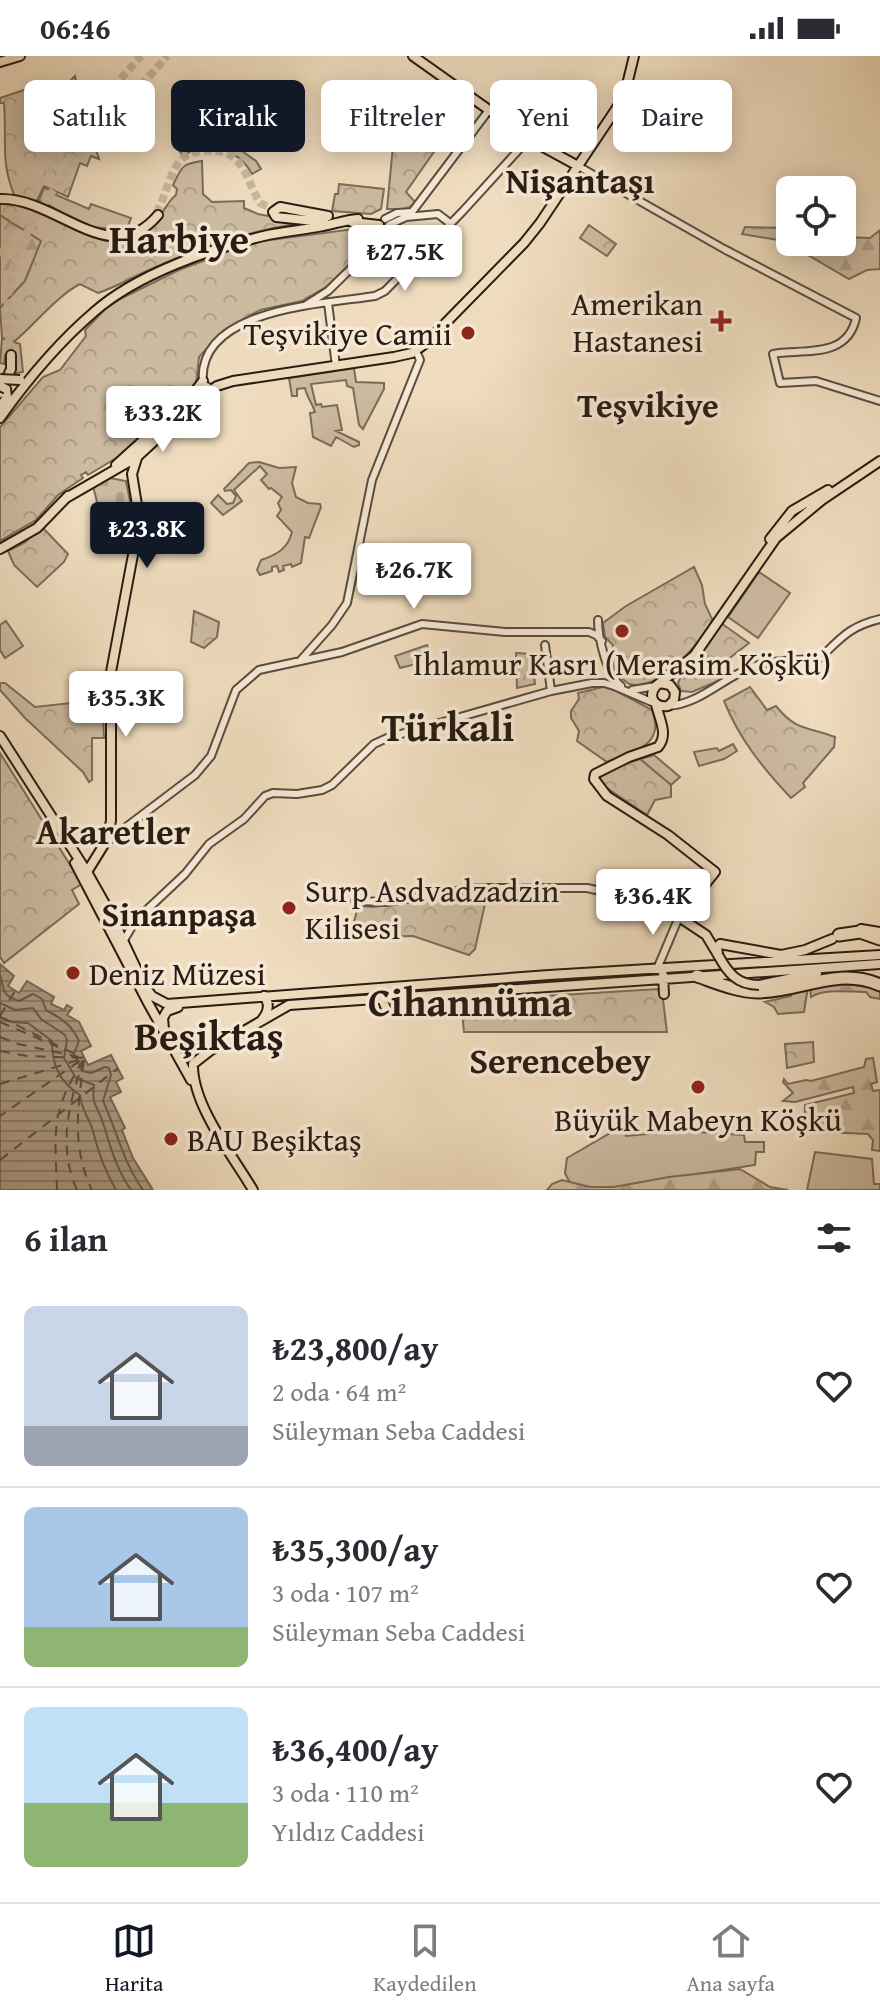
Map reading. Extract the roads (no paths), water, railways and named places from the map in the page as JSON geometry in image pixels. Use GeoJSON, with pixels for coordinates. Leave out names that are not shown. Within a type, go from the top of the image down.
{"type":"FeatureCollection","features":[{"type":"Feature","properties":{"kind":"highway"},"geometry":{"type":"LineString","coordinates":[[835,937],[860,932],[880,939]]}},
{"type":"Feature","properties":{"kind":"highway"},"geometry":{"type":"LineString","coordinates":[[697,976],[753,992],[836,977],[857,978],[880,985]]}},
{"type":"Feature","properties":{"kind":"main road"},"geometry":{"type":"LineString","coordinates":[[0,62],[20,56]]}},
{"type":"Feature","properties":{"kind":"main road"},"geometry":{"type":"LineString","coordinates":[[413,56],[489,110]]}},
{"type":"Feature","properties":{"kind":"main road"},"geometry":{"type":"LineString","coordinates":[[0,549],[32,532],[77,488],[132,453],[206,387],[416,351],[524,243],[624,97],[634,56]]}},
{"type":"Feature","properties":{"kind":"main road"},"geometry":{"type":"LineString","coordinates":[[552,152],[578,166]]}},
{"type":"Feature","properties":{"kind":"main road"},"geometry":{"type":"LineString","coordinates":[[0,199],[32,203],[88,231],[105,236],[137,228],[157,214]]}},
{"type":"Feature","properties":{"kind":"main road"},"geometry":{"type":"LineString","coordinates":[[325,220],[280,207],[273,212],[276,217],[314,221],[380,222]]}},
{"type":"Feature","properties":{"kind":"main road"},"geometry":{"type":"LineString","coordinates":[[275,211],[325,220],[358,221]]}},
{"type":"Feature","properties":{"kind":"main road"},"geometry":{"type":"LineString","coordinates":[[2,412],[95,311],[146,280],[248,240],[325,220]]}},
{"type":"Feature","properties":{"kind":"main road"},"geometry":{"type":"LineString","coordinates":[[3,386],[11,369],[11,355]]}},
{"type":"Feature","properties":{"kind":"main road"},"geometry":{"type":"LineString","coordinates":[[3,386],[33,375]]}},
{"type":"Feature","properties":{"kind":"main road"},"geometry":{"type":"LineString","coordinates":[[2,412],[12,399],[3,386]]}},
{"type":"Feature","properties":{"kind":"main road"},"geometry":{"type":"LineString","coordinates":[[66,498],[137,457],[206,387]]}},
{"type":"Feature","properties":{"kind":"main road"},"geometry":{"type":"LineString","coordinates":[[87,872],[105,843],[111,821],[109,697],[135,544],[137,505],[132,470],[137,457]]}},
{"type":"Feature","properties":{"kind":"main road"},"geometry":{"type":"LineString","coordinates":[[836,977],[759,985],[736,979],[728,972],[706,935],[679,917],[715,872],[668,835],[607,796],[594,779],[595,774],[609,766],[658,747],[662,742],[661,705],[651,695],[658,684],[681,668],[703,644],[786,516],[880,459]]}},
{"type":"Feature","properties":{"kind":"main road"},"geometry":{"type":"LineString","coordinates":[[781,533],[880,459]]}},
{"type":"Feature","properties":{"kind":"main road"},"geometry":{"type":"LineString","coordinates":[[106,470],[121,468],[127,472],[134,486]]}},
{"type":"Feature","properties":{"kind":"main road"},"geometry":{"type":"LineString","coordinates":[[802,517],[799,516],[800,511],[816,496]]}},
{"type":"Feature","properties":{"kind":"main road"},"geometry":{"type":"LineString","coordinates":[[756,564],[793,523],[786,516]]}},
{"type":"Feature","properties":{"kind":"main road"},"geometry":{"type":"LineString","coordinates":[[661,705],[674,700],[681,668]]}},
{"type":"Feature","properties":{"kind":"main road"},"geometry":{"type":"LineString","coordinates":[[658,684],[667,683],[674,690]]}},
{"type":"Feature","properties":{"kind":"main road"},"geometry":{"type":"LineString","coordinates":[[0,736],[87,872],[124,940],[144,985],[152,996],[167,1004],[374,988],[386,995],[880,964]]}},
{"type":"Feature","properties":{"kind":"main road"},"geometry":{"type":"LineString","coordinates":[[40,799],[173,1043],[216,1133],[253,1190]]}},
{"type":"Feature","properties":{"kind":"main road"},"geometry":{"type":"LineString","coordinates":[[111,821],[114,826],[122,828]]}},
{"type":"Feature","properties":{"kind":"main road"},"geometry":{"type":"LineString","coordinates":[[718,955],[717,947],[720,944],[781,955],[800,952],[856,929],[880,932]]}},
{"type":"Feature","properties":{"kind":"main road"},"geometry":{"type":"LineString","coordinates":[[780,962],[806,954],[835,937]]}},
{"type":"Feature","properties":{"kind":"main road"},"geometry":{"type":"LineString","coordinates":[[200,1096],[192,1067],[194,1061],[289,1005],[657,969],[880,955]]}},
{"type":"Feature","properties":{"kind":"main road"},"geometry":{"type":"LineString","coordinates":[[759,985],[849,966]]}},
{"type":"Feature","properties":{"kind":"main road"},"geometry":{"type":"LineString","coordinates":[[650,978],[658,983],[664,994],[665,978],[657,969]]}},
{"type":"Feature","properties":{"kind":"main road"},"geometry":{"type":"LineString","coordinates":[[374,988],[386,995]]}},
{"type":"Feature","properties":{"kind":"main road"},"geometry":{"type":"LineString","coordinates":[[257,1025],[267,1009],[268,1000],[264,996]]}},
{"type":"Feature","properties":{"kind":"main road"},"geometry":{"type":"LineString","coordinates":[[164,1029],[163,1018],[167,1011],[190,1003]]}},
{"type":"Feature","properties":{"kind":"main road"},"geometry":{"type":"LineString","coordinates":[[173,1043],[187,1056],[206,1054]]}},
{"type":"Feature","properties":{"kind":"street"},"geometry":{"type":"LineString","coordinates":[[303,306],[332,286],[394,221],[414,214],[489,110]]}},
{"type":"Feature","properties":{"kind":"street"},"geometry":{"type":"LineString","coordinates":[[206,387],[206,358],[235,327],[265,314],[375,296],[385,291],[517,152]]}},
{"type":"Feature","properties":{"kind":"street"},"geometry":{"type":"LineString","coordinates":[[578,166],[716,245],[856,318],[853,331],[830,348],[773,354],[780,383],[816,381],[880,401]]}},
{"type":"Feature","properties":{"kind":"street"},"geometry":{"type":"LineString","coordinates":[[379,239],[380,222],[397,213],[438,214],[451,224]]}},
{"type":"Feature","properties":{"kind":"street"},"geometry":{"type":"LineString","coordinates":[[332,286],[331,298],[337,302]]}},
{"type":"Feature","properties":{"kind":"street"},"geometry":{"type":"LineString","coordinates":[[328,303],[336,366]]}},
{"type":"Feature","properties":{"kind":"street"},"geometry":{"type":"LineString","coordinates":[[300,661],[347,603],[372,480],[420,360],[416,351]]}},
{"type":"Feature","properties":{"kind":"street"},"geometry":{"type":"LineString","coordinates":[[124,940],[136,920],[185,874],[209,844],[244,819],[268,794],[322,790],[332,785],[374,744],[387,738],[551,691],[592,683],[614,686],[661,705],[694,698],[756,665],[820,658],[835,641],[859,624],[880,619]]}},
{"type":"Feature","properties":{"kind":"street"},"geometry":{"type":"LineString","coordinates":[[573,632],[588,628],[598,620],[609,671],[615,682],[630,690],[658,684]]}},
{"type":"Feature","properties":{"kind":"street"},"geometry":{"type":"LineString","coordinates":[[105,843],[195,775],[211,756],[232,697],[259,670],[342,652],[422,624],[534,633],[573,632],[596,635],[602,641]]}},
{"type":"Feature","properties":{"kind":"street"},"geometry":{"type":"LineString","coordinates":[[534,633],[545,645],[551,691]]}},
{"type":"Feature","properties":{"kind":"street"},"geometry":{"type":"LineString","coordinates":[[545,645],[558,633]]}},
{"type":"Feature","properties":{"kind":"street"},"geometry":{"type":"LineString","coordinates":[[583,633],[600,644],[606,659]]}},
{"type":"Feature","properties":{"kind":"street"},"geometry":{"type":"LineString","coordinates":[[309,650],[311,659]]}},
{"type":"Feature","properties":{"kind":"street"},"geometry":{"type":"LineString","coordinates":[[592,683],[609,671]]}},
{"type":"Feature","properties":{"kind":"street"},"geometry":{"type":"LineString","coordinates":[[674,690],[694,698]]}},
{"type":"Feature","properties":{"kind":"street"},"geometry":{"type":"LineString","coordinates":[[355,901],[369,903],[475,888],[587,888],[624,896],[679,917],[657,969]]}},
{"type":"Feature","properties":{"kind":"water"},"geometry":{"type":"Polygon","coordinates":[[[0,964],[14,976],[8,986],[19,993],[27,981],[54,997],[51,1004],[64,1010],[67,1005],[72,1008],[67,1015],[79,1022],[91,1046],[81,1051],[88,1065],[111,1055],[123,1078],[116,1082],[121,1092],[110,1097],[125,1128],[122,1130],[133,1158],[153,1190],[0,1190],[0,964]]]}},
{"type":"Feature","properties":{"kind":"tunnel"},"geometry":{"type":"LineString","coordinates":[[0,256],[21,207],[91,112],[141,56]]}},
{"type":"Feature","properties":{"kind":"tunnel"},"geometry":{"type":"LineString","coordinates":[[11,355],[9,287],[24,238],[39,211],[80,155],[167,56]]}},
{"type":"Feature","properties":{"kind":"tunnel"},"geometry":{"type":"LineString","coordinates":[[156,213],[179,162],[183,157],[201,151],[226,153],[234,158],[246,173],[260,203],[275,210]]}},
{"type":"Feature","properties":{"kind":"place","name":"Amerikan Hastanesi"},"geometry":{"type":"Point","coordinates":[721,321]}},
{"type":"Feature","properties":{"kind":"place","name":"Teşvikiye Camii"},"geometry":{"type":"Point","coordinates":[468,333]}},
{"type":"Feature","properties":{"kind":"place","name":"Ihlamur Kasrı (Merasim Köşkü)"},"geometry":{"type":"Point","coordinates":[622,631]}},
{"type":"Feature","properties":{"kind":"place","name":"Surp Asdvadzadzin Kilisesi"},"geometry":{"type":"Point","coordinates":[289,908]}},
{"type":"Feature","properties":{"kind":"place","name":"Deniz Müzesi"},"geometry":{"type":"Point","coordinates":[73,973]}},
{"type":"Feature","properties":{"kind":"place","name":"Büyük Mabeyn Köşkü"},"geometry":{"type":"Point","coordinates":[698,1087]}},
{"type":"Feature","properties":{"kind":"place","name":"BAU Beşiktaş"},"geometry":{"type":"Point","coordinates":[171,1139]}},
{"type":"Feature","properties":{"kind":"district","name":"Nişantaşı"},"geometry":{"type":"Point","coordinates":[580,179]}},
{"type":"Feature","properties":{"kind":"district","name":"Harbiye"},"geometry":{"type":"Point","coordinates":[179,238]}},
{"type":"Feature","properties":{"kind":"district","name":"Teşvikiye"},"geometry":{"type":"Point","coordinates":[648,404]}},
{"type":"Feature","properties":{"kind":"district","name":"Türkali"},"geometry":{"type":"Point","coordinates":[448,726]}},
{"type":"Feature","properties":{"kind":"district","name":"Akaretler"},"geometry":{"type":"Point","coordinates":[113,830]}},
{"type":"Feature","properties":{"kind":"district","name":"Sinanpaşa"},"geometry":{"type":"Point","coordinates":[179,913]}},
{"type":"Feature","properties":{"kind":"district","name":"Cihannüma"},"geometry":{"type":"Point","coordinates":[470,1001]}},
{"type":"Feature","properties":{"kind":"district","name":"Beşiktaş"},"geometry":{"type":"Point","coordinates":[209,1035]}},
{"type":"Feature","properties":{"kind":"district","name":"Serencebey"},"geometry":{"type":"Point","coordinates":[560,1059]}}]}
